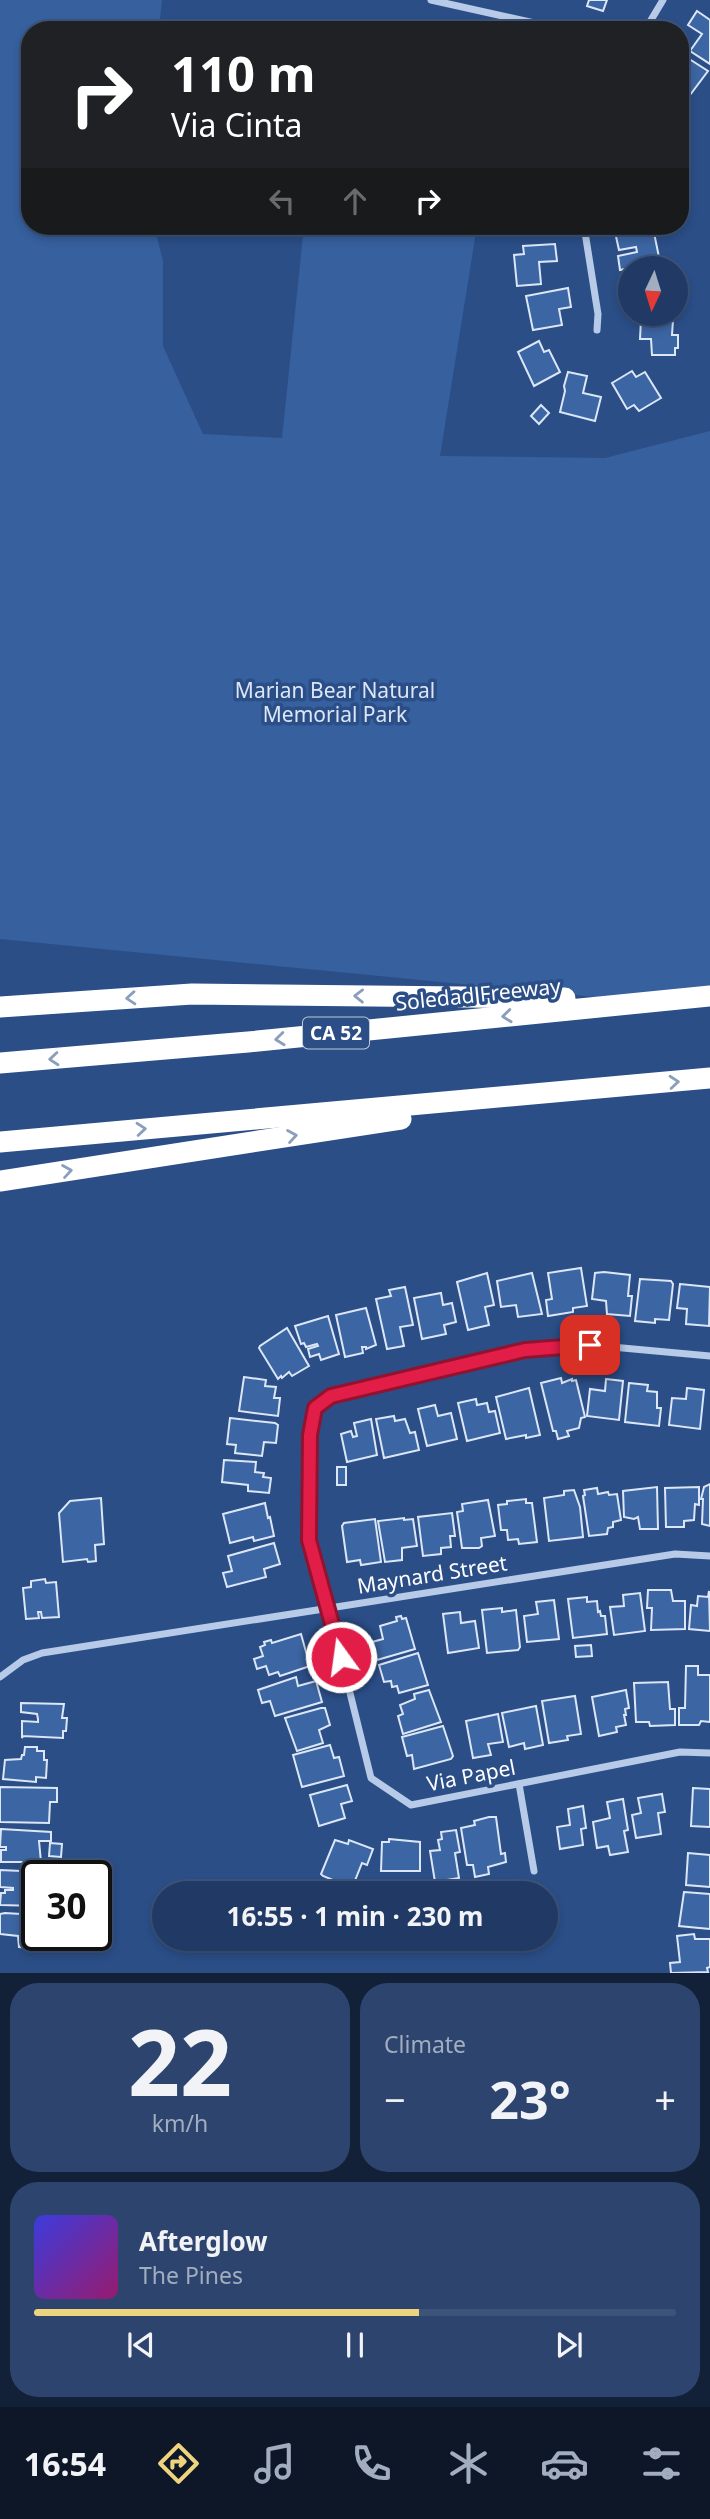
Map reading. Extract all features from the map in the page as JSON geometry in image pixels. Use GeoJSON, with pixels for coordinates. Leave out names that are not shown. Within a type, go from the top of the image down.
{"type":"FeatureCollection","features":[{"type":"Feature","properties":{"kind":"highway"},"geometry":{"type":"LineString","coordinates":[[0,1007],[192,994],[672,1000]]}},
{"type":"Feature","properties":{"kind":"highway","name":"Soledad Freeway"},"geometry":{"type":"LineString","coordinates":[[0,1063],[248,1042],[710,996]]}},
{"type":"Feature","properties":{"kind":"highway"},"geometry":{"type":"LineString","coordinates":[[0,1142],[710,1078]]}},
{"type":"Feature","properties":{"kind":"highway"},"geometry":{"type":"LineString","coordinates":[[0,1181],[639,1085]]}},
{"type":"Feature","properties":{"kind":"street"},"geometry":{"type":"LineString","coordinates":[[431,0],[526,21]]}},
{"type":"Feature","properties":{"kind":"street"},"geometry":{"type":"LineString","coordinates":[[650,21],[663,0]]}},
{"type":"Feature","properties":{"kind":"street"},"geometry":{"type":"LineString","coordinates":[[585,235],[598,314],[597,330]]}},
{"type":"Feature","properties":{"kind":"street","name":"Via Papel"},"geometry":{"type":"LineString","coordinates":[[710,1356],[590,1345],[525,1350],[331,1396],[315,1408],[310,1435],[309,1540],[329,1608],[371,1778],[411,1805],[680,1752],[710,1753]]}},
{"type":"Feature","properties":{"kind":"street","name":"Maynard Street"},"geometry":{"type":"LineString","coordinates":[[0,1677],[23,1660],[42,1653],[675,1554],[710,1556]]}},
{"type":"Feature","properties":{"kind":"street"},"geometry":{"type":"LineString","coordinates":[[519,1784],[534,1871]]}},
{"type":"Feature","properties":{"kind":"green space","name":"Marian Bear Natural Memorial Park"},"geometry":{"type":"Polygon","coordinates":[[[0,0],[162,0],[160,21],[21,21],[21,235],[156,235],[163,261],[163,346],[203,434],[282,438],[303,235],[476,235],[440,456],[605,458],[710,431],[710,1001],[668,1004],[0,939],[0,0]]]}},
{"type":"Feature","properties":{"kind":"building"},"geometry":{"type":"Polygon","coordinates":[[[589,0],[607,0],[603,11],[587,6],[589,0]]]}},
{"type":"Feature","properties":{"kind":"building"},"geometry":{"type":"Polygon","coordinates":[[[697,11],[710,20],[710,64],[690,51],[702,34],[689,23],[697,11]]]}},
{"type":"Feature","properties":{"kind":"building"},"geometry":{"type":"Polygon","coordinates":[[[689,59],[708,71],[689,96],[689,59]]]}},
{"type":"Feature","properties":{"kind":"building"},"geometry":{"type":"Polygon","coordinates":[[[616,235],[654,235],[659,256],[618,256],[637,252],[636,247],[619,250],[616,235]]]}},
{"type":"Feature","properties":{"kind":"building"},"geometry":{"type":"Polygon","coordinates":[[[555,244],[557,261],[539,262],[541,284],[517,286],[514,255],[524,254],[523,246],[555,244]]]}},
{"type":"Feature","properties":{"kind":"building"},"geometry":{"type":"Polygon","coordinates":[[[568,288],[571,307],[559,309],[562,325],[533,330],[526,296],[568,288]]]}},
{"type":"Feature","properties":{"kind":"building"},"geometry":{"type":"Polygon","coordinates":[[[641,326],[673,326],[672,335],[678,335],[678,348],[675,348],[675,355],[652,355],[651,339],[640,339],[641,326]]]}},
{"type":"Feature","properties":{"kind":"building"},"geometry":{"type":"Polygon","coordinates":[[[539,341],[544,352],[549,350],[560,372],[534,386],[518,352],[539,341]]]}},
{"type":"Feature","properties":{"kind":"building"},"geometry":{"type":"Polygon","coordinates":[[[632,371],[636,377],[645,372],[661,398],[639,411],[634,405],[627,409],[612,383],[632,371]]]}},
{"type":"Feature","properties":{"kind":"building"},"geometry":{"type":"Polygon","coordinates":[[[568,372],[587,376],[583,393],[601,397],[595,421],[560,412],[568,372]]]}},
{"type":"Feature","properties":{"kind":"building"},"geometry":{"type":"Polygon","coordinates":[[[541,405],[549,413],[539,424],[531,416],[541,405]]]}},
{"type":"Feature","properties":{"kind":"building"},"geometry":{"type":"Polygon","coordinates":[[[581,1268],[587,1306],[573,1308],[573,1312],[548,1316],[546,1300],[552,1299],[548,1273],[581,1268]]]}},
{"type":"Feature","properties":{"kind":"building"},"geometry":{"type":"Polygon","coordinates":[[[487,1273],[494,1305],[485,1307],[489,1325],[468,1330],[457,1282],[487,1273]]]}},
{"type":"Feature","properties":{"kind":"building"},"geometry":{"type":"Polygon","coordinates":[[[532,1273],[542,1314],[518,1317],[516,1305],[501,1307],[497,1281],[532,1273]]]}},
{"type":"Feature","properties":{"kind":"building"},"geometry":{"type":"Polygon","coordinates":[[[595,1273],[630,1275],[630,1316],[607,1314],[606,1301],[592,1299],[595,1273]]]}},
{"type":"Feature","properties":{"kind":"building"},"geometry":{"type":"Polygon","coordinates":[[[640,1279],[671,1281],[673,1284],[669,1320],[655,1319],[655,1323],[635,1321],[640,1279]]]}},
{"type":"Feature","properties":{"kind":"building"},"geometry":{"type":"Polygon","coordinates":[[[680,1284],[710,1287],[709,1326],[686,1324],[687,1309],[677,1308],[680,1284]]]}},
{"type":"Feature","properties":{"kind":"building"},"geometry":{"type":"Polygon","coordinates":[[[405,1287],[413,1325],[400,1327],[404,1346],[387,1349],[376,1299],[391,1296],[389,1290],[405,1287]]]}},
{"type":"Feature","properties":{"kind":"building"},"geometry":{"type":"Polygon","coordinates":[[[441,1293],[443,1305],[452,1303],[456,1322],[444,1325],[446,1334],[422,1339],[414,1298],[441,1293]]]}},
{"type":"Feature","properties":{"kind":"building"},"geometry":{"type":"Polygon","coordinates":[[[366,1308],[376,1345],[366,1349],[362,1347],[363,1353],[345,1357],[336,1315],[366,1308]]]}},
{"type":"Feature","properties":{"kind":"building"},"geometry":{"type":"Polygon","coordinates":[[[328,1316],[339,1354],[321,1360],[319,1354],[310,1357],[308,1349],[318,1346],[306,1347],[304,1343],[301,1344],[295,1326],[328,1316]]]}},
{"type":"Feature","properties":{"kind":"building"},"geometry":{"type":"Polygon","coordinates":[[[287,1328],[309,1366],[292,1376],[289,1372],[278,1379],[259,1348],[287,1328]]]}},
{"type":"Feature","properties":{"kind":"building"},"geometry":{"type":"Polygon","coordinates":[[[244,1377],[266,1380],[265,1386],[276,1387],[274,1398],[280,1398],[278,1416],[239,1411],[244,1377]]]}},
{"type":"Feature","properties":{"kind":"building"},"geometry":{"type":"Polygon","coordinates":[[[561,1378],[562,1383],[576,1380],[585,1417],[581,1418],[579,1428],[567,1431],[569,1436],[558,1439],[556,1431],[553,1431],[541,1383],[561,1378]]]}},
{"type":"Feature","properties":{"kind":"building"},"geometry":{"type":"Polygon","coordinates":[[[606,1379],[623,1381],[619,1420],[587,1416],[590,1389],[605,1391],[606,1379]]]}},
{"type":"Feature","properties":{"kind":"building"},"geometry":{"type":"Polygon","coordinates":[[[629,1383],[648,1385],[647,1391],[657,1392],[657,1408],[661,1408],[659,1426],[625,1422],[629,1383]]]}},
{"type":"Feature","properties":{"kind":"building"},"geometry":{"type":"Polygon","coordinates":[[[529,1388],[540,1435],[506,1439],[496,1397],[529,1388]]]}},
{"type":"Feature","properties":{"kind":"building"},"geometry":{"type":"Polygon","coordinates":[[[687,1388],[704,1390],[700,1429],[669,1425],[672,1398],[686,1399],[687,1388]]]}},
{"type":"Feature","properties":{"kind":"building"},"geometry":{"type":"Polygon","coordinates":[[[476,1399],[477,1405],[487,1403],[489,1412],[495,1411],[500,1433],[467,1441],[458,1403],[476,1399]]]}},
{"type":"Feature","properties":{"kind":"building"},"geometry":{"type":"Polygon","coordinates":[[[435,1405],[438,1416],[451,1413],[457,1439],[427,1446],[418,1409],[435,1405]]]}},
{"type":"Feature","properties":{"kind":"building"},"geometry":{"type":"Polygon","coordinates":[[[394,1416],[395,1421],[405,1419],[410,1433],[415,1432],[419,1450],[384,1458],[376,1419],[394,1416]]]}},
{"type":"Feature","properties":{"kind":"building"},"geometry":{"type":"Polygon","coordinates":[[[230,1418],[275,1423],[278,1425],[276,1443],[264,1442],[262,1456],[235,1453],[236,1445],[227,1444],[230,1418]]]}},
{"type":"Feature","properties":{"kind":"building"},"geometry":{"type":"Polygon","coordinates":[[[371,1419],[377,1455],[347,1462],[341,1434],[351,1431],[353,1437],[357,1436],[354,1423],[371,1419]]]}},
{"type":"Feature","properties":{"kind":"building"},"geometry":{"type":"Polygon","coordinates":[[[224,1460],[256,1462],[255,1472],[264,1473],[263,1477],[271,1478],[269,1493],[248,1491],[248,1485],[222,1482],[224,1460]]]}},
{"type":"Feature","properties":{"kind":"building"},"geometry":{"type":"Polygon","coordinates":[[[337,1467],[346,1467],[346,1485],[337,1485],[337,1467]]]}},
{"type":"Feature","properties":{"kind":"building"},"geometry":{"type":"Polygon","coordinates":[[[710,1484],[710,1526],[702,1524],[701,1499],[704,1487],[710,1484]]]}},
{"type":"Feature","properties":{"kind":"building"},"geometry":{"type":"Polygon","coordinates":[[[657,1487],[658,1529],[640,1529],[638,1517],[624,1517],[623,1491],[657,1487]]]}},
{"type":"Feature","properties":{"kind":"building"},"geometry":{"type":"Polygon","coordinates":[[[699,1487],[699,1505],[695,1504],[694,1520],[684,1521],[684,1527],[666,1527],[665,1488],[699,1487]]]}},
{"type":"Feature","properties":{"kind":"building"},"geometry":{"type":"Polygon","coordinates":[[[597,1488],[598,1494],[617,1494],[621,1520],[613,1522],[613,1527],[608,1528],[607,1534],[589,1536],[584,1490],[597,1488]]]}},
{"type":"Feature","properties":{"kind":"building"},"geometry":{"type":"Polygon","coordinates":[[[574,1490],[580,1507],[583,1537],[549,1541],[544,1498],[564,1495],[564,1491],[574,1490]]]}},
{"type":"Feature","properties":{"kind":"building"},"geometry":{"type":"Polygon","coordinates":[[[101,1498],[104,1544],[95,1545],[96,1561],[88,1562],[87,1559],[63,1562],[59,1513],[70,1501],[101,1498]]]}},
{"type":"Feature","properties":{"kind":"building"},"geometry":{"type":"Polygon","coordinates":[[[526,1499],[526,1503],[532,1503],[537,1542],[519,1544],[518,1539],[508,1540],[507,1530],[501,1530],[498,1505],[526,1499]]]}},
{"type":"Feature","properties":{"kind":"building"},"geometry":{"type":"Polygon","coordinates":[[[488,1500],[495,1536],[481,1538],[482,1546],[479,1548],[462,1548],[457,1512],[463,1511],[462,1504],[488,1500]]]}},
{"type":"Feature","properties":{"kind":"building"},"geometry":{"type":"Polygon","coordinates":[[[265,1503],[274,1536],[254,1541],[253,1537],[230,1543],[223,1514],[265,1503]]]}},
{"type":"Feature","properties":{"kind":"building"},"geometry":{"type":"Polygon","coordinates":[[[452,1513],[455,1536],[450,1536],[451,1547],[441,1548],[441,1554],[423,1556],[418,1517],[452,1513]]]}},
{"type":"Feature","properties":{"kind":"building"},"geometry":{"type":"Polygon","coordinates":[[[375,1519],[381,1562],[361,1565],[360,1560],[347,1562],[342,1526],[344,1523],[375,1519]]]}},
{"type":"Feature","properties":{"kind":"building"},"geometry":{"type":"Polygon","coordinates":[[[413,1519],[417,1546],[402,1548],[402,1560],[385,1562],[378,1521],[413,1519]]]}},
{"type":"Feature","properties":{"kind":"building"},"geometry":{"type":"Polygon","coordinates":[[[274,1543],[280,1564],[264,1569],[266,1577],[227,1587],[223,1573],[232,1571],[228,1556],[274,1543]]]}},
{"type":"Feature","properties":{"kind":"building"},"geometry":{"type":"Polygon","coordinates":[[[45,1579],[46,1583],[56,1582],[59,1617],[42,1618],[41,1612],[38,1612],[39,1618],[26,1619],[23,1588],[31,1587],[31,1581],[45,1579]]]}},
{"type":"Feature","properties":{"kind":"building"},"geometry":{"type":"Polygon","coordinates":[[[648,1590],[671,1590],[673,1601],[685,1601],[685,1629],[651,1630],[652,1608],[647,1608],[648,1590]]]}},
{"type":"Feature","properties":{"kind":"building"},"geometry":{"type":"Polygon","coordinates":[[[709,1591],[710,1631],[689,1629],[691,1605],[697,1606],[698,1596],[708,1597],[709,1591]]]}},
{"type":"Feature","properties":{"kind":"building"},"geometry":{"type":"Polygon","coordinates":[[[640,1593],[645,1631],[614,1635],[610,1607],[624,1606],[623,1595],[640,1593]]]}},
{"type":"Feature","properties":{"kind":"building"},"geometry":{"type":"Polygon","coordinates":[[[587,1597],[587,1602],[597,1601],[598,1612],[605,1616],[607,1634],[573,1638],[568,1599],[587,1597]]]}},
{"type":"Feature","properties":{"kind":"building"},"geometry":{"type":"Polygon","coordinates":[[[554,1600],[559,1639],[527,1642],[524,1616],[538,1614],[536,1602],[554,1600]]]}},
{"type":"Feature","properties":{"kind":"building"},"geometry":{"type":"Polygon","coordinates":[[[502,1608],[502,1612],[516,1610],[520,1647],[518,1650],[487,1653],[482,1610],[502,1608]]]}},
{"type":"Feature","properties":{"kind":"building"},"geometry":{"type":"Polygon","coordinates":[[[460,1612],[461,1623],[475,1621],[479,1648],[448,1653],[443,1614],[460,1612]]]}},
{"type":"Feature","properties":{"kind":"building"},"geometry":{"type":"Polygon","coordinates":[[[401,1616],[402,1619],[406,1618],[415,1649],[377,1660],[372,1642],[383,1639],[380,1626],[397,1621],[396,1617],[401,1616]]]}},
{"type":"Feature","properties":{"kind":"building"},"geometry":{"type":"Polygon","coordinates":[[[301,1634],[310,1666],[280,1676],[278,1672],[269,1675],[266,1666],[257,1669],[254,1659],[263,1656],[260,1647],[265,1645],[264,1642],[271,1640],[272,1643],[301,1634]]]}},
{"type":"Feature","properties":{"kind":"building"},"geometry":{"type":"Polygon","coordinates":[[[591,1645],[592,1656],[576,1657],[575,1646],[591,1645]]]}},
{"type":"Feature","properties":{"kind":"building"},"geometry":{"type":"Polygon","coordinates":[[[418,1653],[428,1685],[399,1693],[397,1686],[392,1687],[391,1681],[384,1682],[379,1665],[418,1653]]]}},
{"type":"Feature","properties":{"kind":"building"},"geometry":{"type":"Polygon","coordinates":[[[686,1666],[698,1666],[698,1675],[710,1675],[710,1722],[679,1725],[679,1708],[685,1708],[686,1666]]]}},
{"type":"Feature","properties":{"kind":"building"},"geometry":{"type":"Polygon","coordinates":[[[296,1677],[298,1686],[316,1681],[322,1702],[275,1716],[270,1701],[262,1703],[258,1690],[296,1677]]]}},
{"type":"Feature","properties":{"kind":"building"},"geometry":{"type":"Polygon","coordinates":[[[668,1682],[670,1709],[675,1709],[675,1725],[650,1726],[649,1722],[636,1722],[634,1683],[668,1682]]]}},
{"type":"Feature","properties":{"kind":"building"},"geometry":{"type":"Polygon","coordinates":[[[429,1690],[441,1722],[403,1734],[398,1716],[403,1714],[400,1705],[415,1699],[414,1694],[429,1690]]]}},
{"type":"Feature","properties":{"kind":"building"},"geometry":{"type":"Polygon","coordinates":[[[626,1690],[629,1708],[625,1709],[626,1725],[616,1727],[617,1732],[599,1736],[592,1697],[626,1690]]]}},
{"type":"Feature","properties":{"kind":"building"},"geometry":{"type":"Polygon","coordinates":[[[575,1696],[581,1734],[567,1736],[568,1740],[549,1743],[542,1701],[575,1696]]]}},
{"type":"Feature","properties":{"kind":"building"},"geometry":{"type":"Polygon","coordinates":[[[21,1703],[64,1704],[62,1718],[67,1718],[63,1738],[22,1738],[22,1721],[38,1722],[38,1719],[37,1714],[21,1712],[21,1703]]]}},
{"type":"Feature","properties":{"kind":"building"},"geometry":{"type":"Polygon","coordinates":[[[536,1706],[543,1745],[525,1749],[524,1743],[509,1747],[502,1713],[536,1706]]]}},
{"type":"Feature","properties":{"kind":"building"},"geometry":{"type":"Polygon","coordinates":[[[325,1708],[330,1725],[319,1730],[323,1743],[297,1751],[285,1718],[325,1708]]]}},
{"type":"Feature","properties":{"kind":"building"},"geometry":{"type":"Polygon","coordinates":[[[498,1714],[503,1742],[488,1744],[491,1755],[473,1758],[466,1721],[498,1714]]]}},
{"type":"Feature","properties":{"kind":"building"},"geometry":{"type":"Polygon","coordinates":[[[443,1726],[453,1756],[451,1759],[414,1769],[412,1755],[407,1756],[402,1737],[443,1726]]]}},
{"type":"Feature","properties":{"kind":"building"},"geometry":{"type":"Polygon","coordinates":[[[330,1745],[334,1758],[339,1757],[344,1776],[302,1787],[293,1755],[330,1745]]]}},
{"type":"Feature","properties":{"kind":"building"},"geometry":{"type":"Polygon","coordinates":[[[25,1747],[37,1747],[37,1751],[44,1751],[44,1760],[47,1760],[46,1778],[36,1777],[36,1782],[3,1779],[5,1760],[21,1759],[25,1747]]]}},
{"type":"Feature","properties":{"kind":"building"},"geometry":{"type":"Polygon","coordinates":[[[347,1785],[352,1801],[341,1804],[345,1818],[319,1826],[310,1795],[347,1785]]]}},
{"type":"Feature","properties":{"kind":"building"},"geometry":{"type":"Polygon","coordinates":[[[0,1787],[57,1788],[57,1802],[50,1802],[49,1823],[0,1822],[0,1787]]]}},
{"type":"Feature","properties":{"kind":"building"},"geometry":{"type":"Polygon","coordinates":[[[693,1788],[710,1789],[710,1827],[691,1826],[693,1788]]]}},
{"type":"Feature","properties":{"kind":"building"},"geometry":{"type":"Polygon","coordinates":[[[662,1794],[665,1812],[658,1813],[661,1834],[636,1838],[632,1815],[641,1813],[638,1798],[662,1794]]]}},
{"type":"Feature","properties":{"kind":"building"},"geometry":{"type":"Polygon","coordinates":[[[623,1799],[628,1852],[610,1855],[608,1846],[597,1848],[593,1822],[610,1818],[607,1802],[623,1799]]]}},
{"type":"Feature","properties":{"kind":"building"},"geometry":{"type":"Polygon","coordinates":[[[583,1806],[586,1828],[581,1829],[583,1845],[560,1849],[557,1827],[570,1825],[568,1809],[583,1806]]]}},
{"type":"Feature","properties":{"kind":"building"},"geometry":{"type":"Polygon","coordinates":[[[496,1817],[501,1854],[505,1853],[506,1862],[488,1867],[489,1874],[475,1877],[473,1865],[467,1865],[461,1828],[475,1825],[474,1821],[496,1817]]]}},
{"type":"Feature","properties":{"kind":"building"},"geometry":{"type":"Polygon","coordinates":[[[1,1829],[51,1832],[51,1841],[39,1841],[41,1860],[1,1862],[1,1850],[6,1850],[6,1847],[0,1847],[1,1829]]]}},
{"type":"Feature","properties":{"kind":"building"},"geometry":{"type":"Polygon","coordinates":[[[456,1830],[460,1852],[455,1853],[459,1878],[435,1881],[430,1851],[440,1850],[438,1840],[442,1839],[441,1832],[456,1830]]]}},
{"type":"Feature","properties":{"kind":"building"},"geometry":{"type":"Polygon","coordinates":[[[389,1839],[420,1842],[420,1871],[381,1871],[382,1842],[389,1842],[389,1839]]]}},
{"type":"Feature","properties":{"kind":"building"},"geometry":{"type":"Polygon","coordinates":[[[335,1840],[348,1844],[349,1840],[373,1849],[367,1865],[362,1863],[355,1881],[335,1881],[321,1874],[335,1840]]]}},
{"type":"Feature","properties":{"kind":"building"},"geometry":{"type":"Polygon","coordinates":[[[50,1843],[62,1844],[61,1857],[49,1856],[50,1843]]]}},
{"type":"Feature","properties":{"kind":"building"},"geometry":{"type":"Polygon","coordinates":[[[688,1853],[710,1855],[710,1887],[686,1885],[688,1853]]]}},
{"type":"Feature","properties":{"kind":"building"},"geometry":{"type":"Polygon","coordinates":[[[0,1870],[21,1871],[21,1906],[0,1905],[1,1893],[13,1888],[0,1887],[0,1870]]]}},
{"type":"Feature","properties":{"kind":"building"},"geometry":{"type":"Polygon","coordinates":[[[684,1892],[710,1894],[710,1929],[679,1926],[684,1892]]]}},
{"type":"Feature","properties":{"kind":"building"},"geometry":{"type":"Polygon","coordinates":[[[0,1914],[21,1914],[21,1947],[18,1936],[0,1934],[0,1914]]]}},
{"type":"Feature","properties":{"kind":"building"},"geometry":{"type":"Polygon","coordinates":[[[694,1934],[695,1939],[710,1939],[708,1972],[671,1973],[670,1963],[680,1962],[677,1936],[694,1934]]]}},
{"type":"Feature","properties":{"kind":"route"},"geometry":{"type":"LineString","coordinates":[[341,1657],[309,1540],[310,1435],[315,1408],[331,1396],[525,1350],[590,1345]]}}]}
